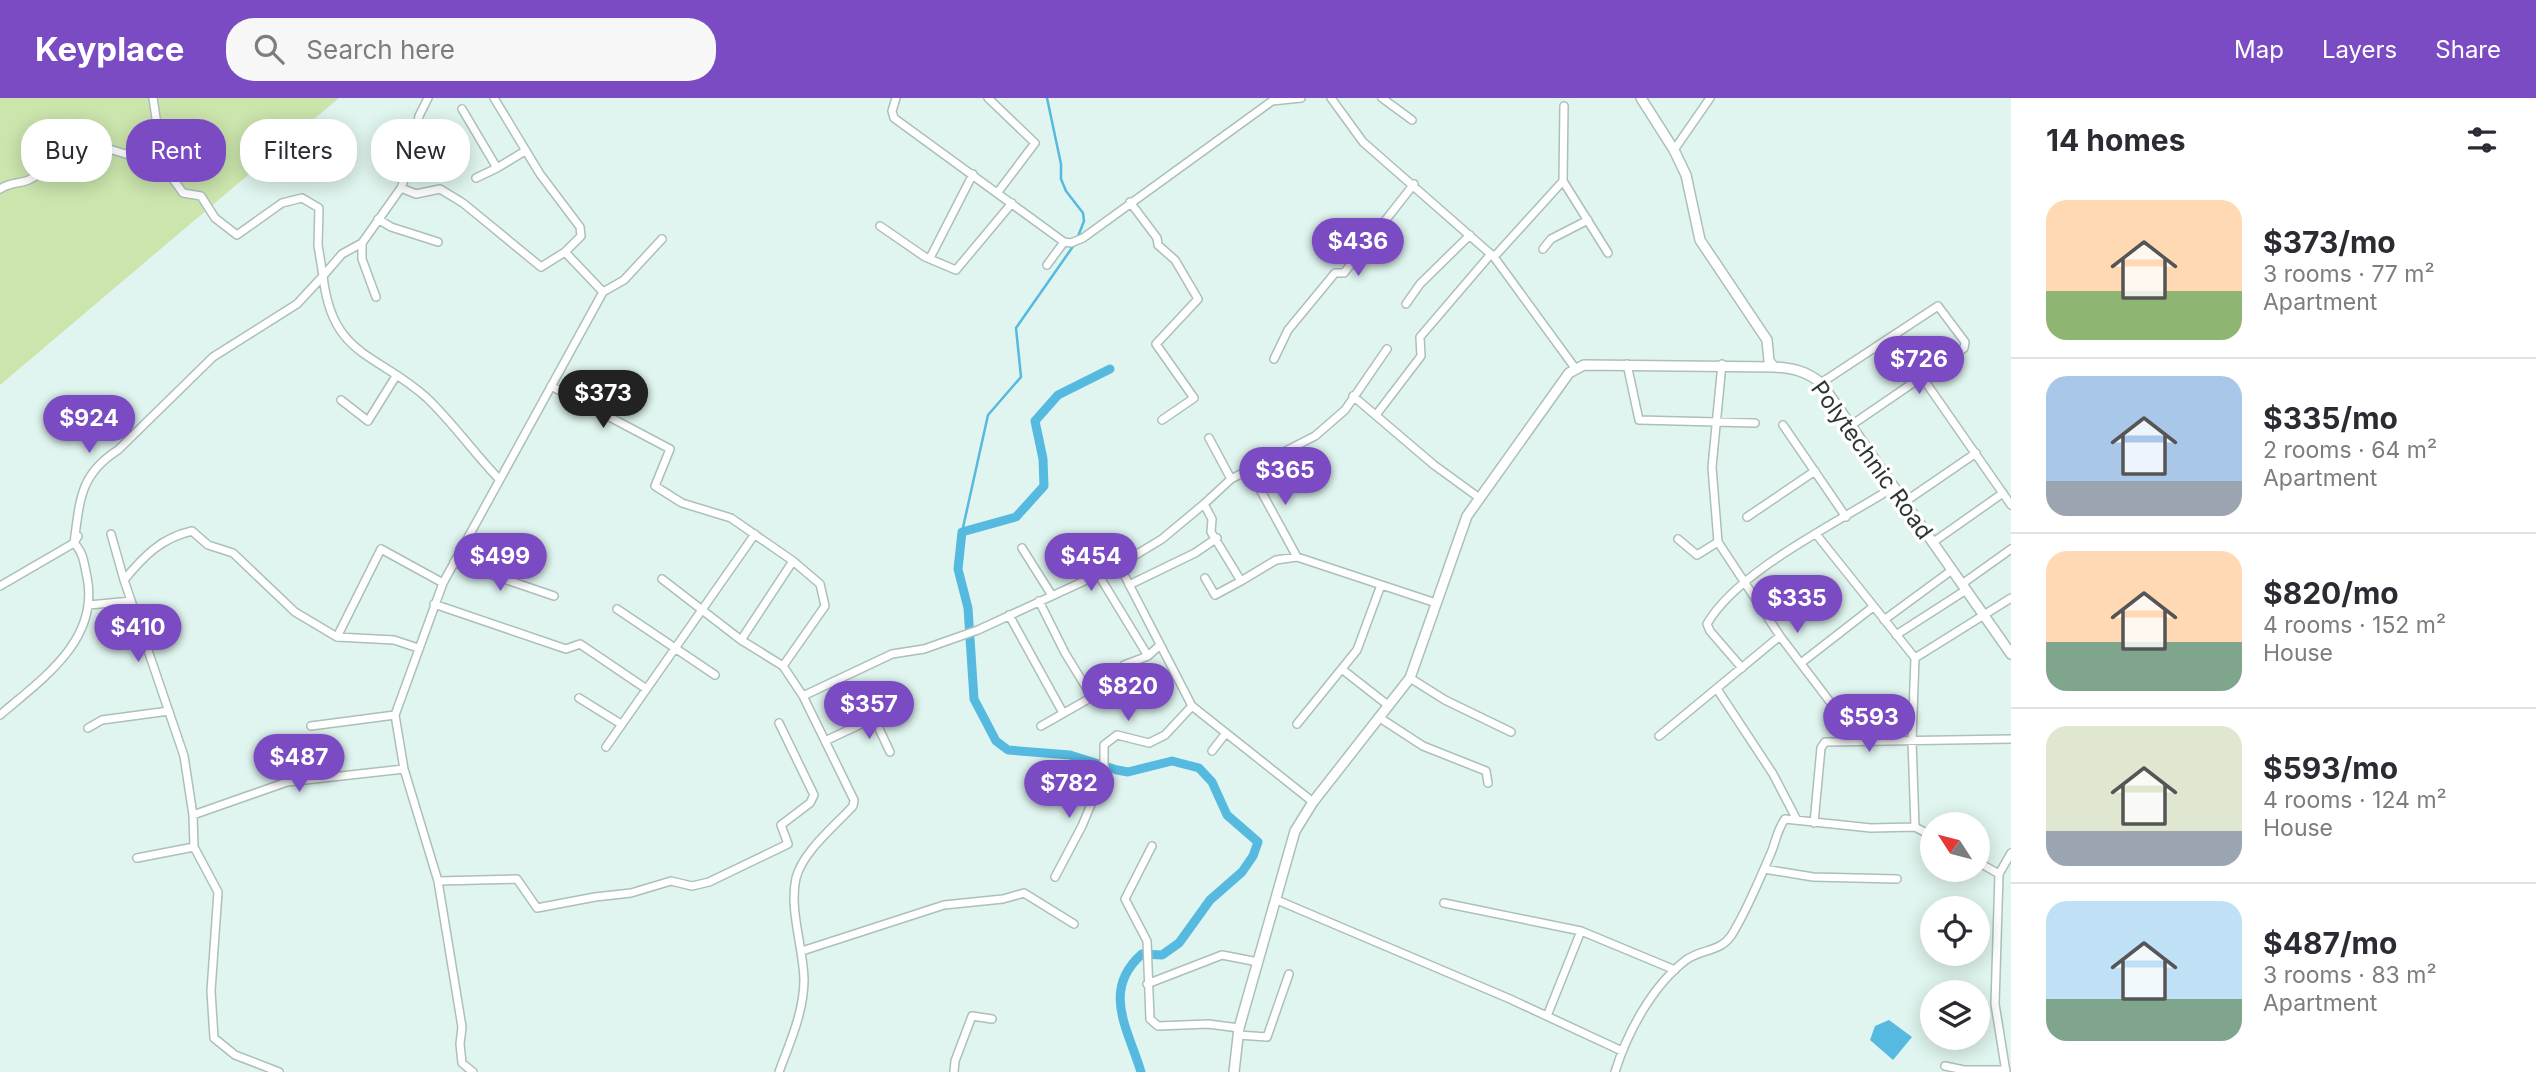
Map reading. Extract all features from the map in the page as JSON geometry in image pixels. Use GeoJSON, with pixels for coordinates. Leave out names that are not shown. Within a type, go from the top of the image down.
{"type":"FeatureCollection","features":[{"type":"Feature","properties":{"kind":"street"},"geometry":{"type":"LineString","coordinates":[[153,98],[156,119]]}},
{"type":"Feature","properties":{"kind":"street"},"geometry":{"type":"LineString","coordinates":[[74,544],[83,484],[102,460],[118,450],[213,357],[297,304],[342,254],[362,243],[401,188],[410,164],[419,116],[428,98]]}},
{"type":"Feature","properties":{"kind":"street"},"geometry":{"type":"LineString","coordinates":[[401,188],[416,194],[440,189],[463,203],[483,223],[541,268],[565,252],[581,236],[580,227],[555,196],[494,98]]}},
{"type":"Feature","properties":{"kind":"street"},"geometry":{"type":"LineString","coordinates":[[896,98],[892,111],[894,118],[1067,242]]}},
{"type":"Feature","properties":{"kind":"street"},"geometry":{"type":"LineString","coordinates":[[988,98],[1035,143],[998,192]]}},
{"type":"Feature","properties":{"kind":"street"},"geometry":{"type":"LineString","coordinates":[[1047,265],[1067,242],[1083,238],[1272,101],[1301,98]]}},
{"type":"Feature","properties":{"kind":"street"},"geometry":{"type":"LineString","coordinates":[[1234,1072],[1238,1031],[1295,831],[1312,802],[1410,678],[1467,516],[1478,497],[1575,368],[1493,256],[1363,142],[1331,98]]}},
{"type":"Feature","properties":{"kind":"street"},"geometry":{"type":"LineString","coordinates":[[1382,98],[1412,120]]}},
{"type":"Feature","properties":{"kind":"street"},"geometry":{"type":"LineString","coordinates":[[1674,150],[1710,98]]}},
{"type":"Feature","properties":{"kind":"street"},"geometry":{"type":"LineString","coordinates":[[1647,101],[1686,175],[1700,240],[1767,340],[1769,361],[1774,367]]}},
{"type":"Feature","properties":{"kind":"street"},"geometry":{"type":"LineString","coordinates":[[1564,106],[1563,181],[1608,253]]}},
{"type":"Feature","properties":{"kind":"street"},"geometry":{"type":"LineString","coordinates":[[462,109],[497,167]]}},
{"type":"Feature","properties":{"kind":"street"},"geometry":{"type":"LineString","coordinates":[[0,189],[10,182],[25,181],[74,156],[91,162],[109,149],[126,154]]}},
{"type":"Feature","properties":{"kind":"street"},"geometry":{"type":"LineString","coordinates":[[476,178],[525,150]]}},
{"type":"Feature","properties":{"kind":"street"},"geometry":{"type":"LineString","coordinates":[[930,258],[973,174]]}},
{"type":"Feature","properties":{"kind":"street"},"geometry":{"type":"LineString","coordinates":[[1376,415],[1421,356],[1420,337],[1563,181]]}},
{"type":"Feature","properties":{"kind":"street"},"geometry":{"type":"LineString","coordinates":[[175,182],[183,192],[201,196],[215,218],[237,235],[282,203],[302,198],[319,208],[318,245],[326,295],[350,345],[416,389],[440,411],[499,480]]}},
{"type":"Feature","properties":{"kind":"street"},"geometry":{"type":"LineString","coordinates":[[1273,359],[1299,314],[1335,274],[1344,273],[1414,184]]}},
{"type":"Feature","properties":{"kind":"street"},"geometry":{"type":"LineString","coordinates":[[1130,202],[1157,238],[1158,245],[1175,260],[1198,299],[1156,344],[1194,398],[1162,420]]}},
{"type":"Feature","properties":{"kind":"street"},"geometry":{"type":"LineString","coordinates":[[880,226],[930,258],[956,270],[1012,203]]}},
{"type":"Feature","properties":{"kind":"street"},"geometry":{"type":"LineString","coordinates":[[378,219],[391,227],[438,242]]}},
{"type":"Feature","properties":{"kind":"street"},"geometry":{"type":"LineString","coordinates":[[1543,249],[1551,239],[1588,220]]}},
{"type":"Feature","properties":{"kind":"street"},"geometry":{"type":"LineString","coordinates":[[1406,304],[1420,284],[1470,235]]}},
{"type":"Feature","properties":{"kind":"street"},"geometry":{"type":"LineString","coordinates":[[473,1072],[463,1063],[460,1044],[462,1027],[438,881],[404,769],[395,715],[443,583],[603,292],[624,280],[662,239]]}},
{"type":"Feature","properties":{"kind":"street"},"geometry":{"type":"LineString","coordinates":[[362,243],[362,259],[376,297]]}},
{"type":"Feature","properties":{"kind":"street"},"geometry":{"type":"LineString","coordinates":[[565,252],[603,292]]}},
{"type":"Feature","properties":{"kind":"street"},"geometry":{"type":"LineString","coordinates":[[1821,383],[1938,306],[1966,345],[1850,426]]}},
{"type":"Feature","properties":{"kind":"street"},"geometry":{"type":"LineString","coordinates":[[803,696],[892,654],[923,649],[978,630],[1051,594],[1119,565],[1162,539],[1231,479],[1315,436],[1345,410],[1387,349]]}},
{"type":"Feature","properties":{"kind":"street"},"geometry":{"type":"LineString","coordinates":[[1627,364],[1639,419],[1755,423]]}},
{"type":"Feature","properties":{"kind":"street","name":"Polytechnic Road"},"geometry":{"type":"LineString","coordinates":[[1575,368],[1627,364],[1721,364],[1796,368],[1821,383],[1892,488],[2011,654]]}},
{"type":"Feature","properties":{"kind":"street"},"geometry":{"type":"LineString","coordinates":[[1721,364],[1712,491],[1718,542],[1780,636],[1859,740]]}},
{"type":"Feature","properties":{"kind":"street"},"geometry":{"type":"LineString","coordinates":[[341,400],[368,421],[396,376]]}},
{"type":"Feature","properties":{"kind":"street"},"geometry":{"type":"LineString","coordinates":[[1922,377],[2011,505]]}},
{"type":"Feature","properties":{"kind":"street"},"geometry":{"type":"LineString","coordinates":[[551,386],[670,449],[655,486],[682,503],[731,518],[793,561],[820,584],[824,606],[783,666]]}},
{"type":"Feature","properties":{"kind":"street"},"geometry":{"type":"LineString","coordinates":[[1353,396],[1478,497]]}},
{"type":"Feature","properties":{"kind":"street"},"geometry":{"type":"LineString","coordinates":[[1783,425],[1846,517]]}},
{"type":"Feature","properties":{"kind":"street"},"geometry":{"type":"LineString","coordinates":[[1209,438],[1231,479]]}},
{"type":"Feature","properties":{"kind":"street"},"geometry":{"type":"LineString","coordinates":[[1903,503],[1976,453]]}},
{"type":"Feature","properties":{"kind":"street"},"geometry":{"type":"LineString","coordinates":[[1249,470],[1297,557]]}},
{"type":"Feature","properties":{"kind":"street"},"geometry":{"type":"LineString","coordinates":[[1747,517],[1815,471]]}},
{"type":"Feature","properties":{"kind":"street"},"geometry":{"type":"LineString","coordinates":[[1742,668],[1707,624],[1745,583],[1816,534],[1892,488]]}},
{"type":"Feature","properties":{"kind":"street"},"geometry":{"type":"LineString","coordinates":[[1932,543],[2003,494]]}},
{"type":"Feature","properties":{"kind":"street"},"geometry":{"type":"LineString","coordinates":[[1204,504],[1212,519],[1211,532],[1241,581]]}},
{"type":"Feature","properties":{"kind":"street"},"geometry":{"type":"LineString","coordinates":[[124,580],[148,551],[174,535],[192,531],[208,545],[233,553],[295,612],[337,636],[394,640],[418,648]]}},
{"type":"Feature","properties":{"kind":"street"},"geometry":{"type":"LineString","coordinates":[[111,534],[184,756],[193,815],[194,847],[218,892],[211,991],[214,1038],[236,1055],[279,1072]]}},
{"type":"Feature","properties":{"kind":"street"},"geometry":{"type":"LineString","coordinates":[[606,747],[755,534]]}},
{"type":"Feature","properties":{"kind":"street"},"geometry":{"type":"LineString","coordinates":[[1816,534],[1915,658],[1912,740],[1915,827]]}},
{"type":"Feature","properties":{"kind":"street"},"geometry":{"type":"LineString","coordinates":[[0,586],[74,544],[78,536]]}},
{"type":"Feature","properties":{"kind":"street"},"geometry":{"type":"LineString","coordinates":[[1129,585],[1195,553],[1217,538]]}},
{"type":"Feature","properties":{"kind":"street"},"geometry":{"type":"LineString","coordinates":[[1678,539],[1697,555],[1718,542]]}},
{"type":"Feature","properties":{"kind":"street"},"geometry":{"type":"LineString","coordinates":[[0,715],[60,663],[79,634],[91,598],[81,551],[74,544]]}},
{"type":"Feature","properties":{"kind":"street"},"geometry":{"type":"LineString","coordinates":[[1022,548],[1051,594]]}},
{"type":"Feature","properties":{"kind":"street"},"geometry":{"type":"LineString","coordinates":[[337,636],[381,549],[443,583]]}},
{"type":"Feature","properties":{"kind":"street"},"geometry":{"type":"LineString","coordinates":[[1896,635],[1964,587],[2011,549]]}},
{"type":"Feature","properties":{"kind":"street"},"geometry":{"type":"LineString","coordinates":[[1205,578],[1215,595],[1276,560],[1297,557],[1436,603]]}},
{"type":"Feature","properties":{"kind":"street"},"geometry":{"type":"LineString","coordinates":[[741,640],[793,561]]}},
{"type":"Feature","properties":{"kind":"street"},"geometry":{"type":"LineString","coordinates":[[454,562],[554,596]]}},
{"type":"Feature","properties":{"kind":"street"},"geometry":{"type":"LineString","coordinates":[[1119,565],[1192,706],[1312,802]]}},
{"type":"Feature","properties":{"kind":"street"},"geometry":{"type":"LineString","coordinates":[[1884,620],[1952,570]]}},
{"type":"Feature","properties":{"kind":"street"},"geometry":{"type":"LineString","coordinates":[[1098,574],[1148,656]]}},
{"type":"Feature","properties":{"kind":"street"},"geometry":{"type":"LineString","coordinates":[[662,579],[741,640],[783,666],[803,696],[854,800],[853,806],[803,862],[796,877],[794,900],[802,951],[801,1010],[779,1072]]}},
{"type":"Feature","properties":{"kind":"street"},"geometry":{"type":"LineString","coordinates":[[1297,724],[1357,650],[1381,585]]}},
{"type":"Feature","properties":{"kind":"street"},"geometry":{"type":"LineString","coordinates":[[1915,658],[2011,598]]}},
{"type":"Feature","properties":{"kind":"street"},"geometry":{"type":"LineString","coordinates":[[89,605],[131,601]]}},
{"type":"Feature","properties":{"kind":"street"},"geometry":{"type":"LineString","coordinates":[[1039,601],[1065,653],[1092,697],[1041,726]]}},
{"type":"Feature","properties":{"kind":"street"},"geometry":{"type":"LineString","coordinates":[[434,604],[566,649],[580,643],[645,688]]}},
{"type":"Feature","properties":{"kind":"street"},"geometry":{"type":"LineString","coordinates":[[1801,663],[1873,607]]}},
{"type":"Feature","properties":{"kind":"street"},"geometry":{"type":"LineString","coordinates":[[617,609],[715,674]]}},
{"type":"Feature","properties":{"kind":"street"},"geometry":{"type":"LineString","coordinates":[[1009,615],[1063,713]]}},
{"type":"Feature","properties":{"kind":"street"},"geometry":{"type":"LineString","coordinates":[[1659,736],[1780,636]]}},
{"type":"Feature","properties":{"kind":"street"},"geometry":{"type":"LineString","coordinates":[[1124,665],[1148,656],[1160,645]]}},
{"type":"Feature","properties":{"kind":"street"},"geometry":{"type":"LineString","coordinates":[[1343,670],[1389,706]]}},
{"type":"Feature","properties":{"kind":"street"},"geometry":{"type":"LineString","coordinates":[[1410,678],[1445,700],[1511,732]]}},
{"type":"Feature","properties":{"kind":"street"},"geometry":{"type":"LineString","coordinates":[[1717,689],[1773,774],[1797,820]]}},
{"type":"Feature","properties":{"kind":"street"},"geometry":{"type":"LineString","coordinates":[[579,698],[621,724]]}},
{"type":"Feature","properties":{"kind":"street"},"geometry":{"type":"LineString","coordinates":[[1055,877],[1082,826],[1104,773],[1104,745],[1117,735],[1149,743],[1165,735],[1192,706]]}},
{"type":"Feature","properties":{"kind":"street"},"geometry":{"type":"LineString","coordinates":[[88,728],[102,720],[169,711]]}},
{"type":"Feature","properties":{"kind":"street"},"geometry":{"type":"LineString","coordinates":[[311,726],[395,715]]}},
{"type":"Feature","properties":{"kind":"street"},"geometry":{"type":"LineString","coordinates":[[825,741],[874,718],[890,751]]}},
{"type":"Feature","properties":{"kind":"street"},"geometry":{"type":"LineString","coordinates":[[1380,718],[1423,746],[1486,771],[1488,783]]}},
{"type":"Feature","properties":{"kind":"street"},"geometry":{"type":"LineString","coordinates":[[438,881],[517,879],[537,908],[631,893],[671,881],[692,886],[733,871],[788,844],[781,825],[810,803],[814,795],[779,723]]}},
{"type":"Feature","properties":{"kind":"street"},"geometry":{"type":"LineString","coordinates":[[1212,751],[1226,733]]}},
{"type":"Feature","properties":{"kind":"street"},"geometry":{"type":"LineString","coordinates":[[1815,823],[1823,744],[1859,740],[2011,739]]}},
{"type":"Feature","properties":{"kind":"street"},"geometry":{"type":"LineString","coordinates":[[193,815],[288,782],[404,769]]}},
{"type":"Feature","properties":{"kind":"street"},"geometry":{"type":"LineString","coordinates":[[1615,1072],[1632,1029],[1675,970],[1688,958],[1704,950],[1715,950],[1730,938],[1763,869],[1778,828],[1786,820],[1871,828],[1915,827],[1920,830]]}},
{"type":"Feature","properties":{"kind":"street"},"geometry":{"type":"LineString","coordinates":[[1152,846],[1125,899],[1147,941],[1147,984],[1153,1024],[1238,1031],[1267,1037],[1289,974]]}},
{"type":"Feature","properties":{"kind":"street"},"geometry":{"type":"LineString","coordinates":[[136,858],[194,847]]}},
{"type":"Feature","properties":{"kind":"street"},"geometry":{"type":"LineString","coordinates":[[1945,1066],[1964,1070],[2006,1071],[1995,1004],[1999,874],[2011,853]]}},
{"type":"Feature","properties":{"kind":"street"},"geometry":{"type":"LineString","coordinates":[[1763,869],[1813,877],[1897,878]]}},
{"type":"Feature","properties":{"kind":"street"},"geometry":{"type":"LineString","coordinates":[[1990,869],[1999,874]]}},
{"type":"Feature","properties":{"kind":"street"},"geometry":{"type":"LineString","coordinates":[[802,951],[944,905],[1003,899],[1024,893],[1074,924]]}},
{"type":"Feature","properties":{"kind":"street"},"geometry":{"type":"LineString","coordinates":[[1277,900],[1622,1051]]}},
{"type":"Feature","properties":{"kind":"street"},"geometry":{"type":"LineString","coordinates":[[1444,903],[1581,931],[1675,970]]}},
{"type":"Feature","properties":{"kind":"street"},"geometry":{"type":"LineString","coordinates":[[1547,1016],[1581,931]]}},
{"type":"Feature","properties":{"kind":"street"},"geometry":{"type":"LineString","coordinates":[[1147,984],[1222,955],[1258,962]]}},
{"type":"Feature","properties":{"kind":"street"},"geometry":{"type":"LineString","coordinates":[[954,1072],[955,1060],[972,1016],[992,1019]]}},
{"type":"Feature","properties":{"kind":"green space"},"geometry":{"type":"Polygon","coordinates":[[[0,98],[339,98],[314,119],[240,119],[240,182],[0,385],[0,98]]]}},
{"type":"Feature","properties":{"kind":"water"},"geometry":{"type":"Polygon","coordinates":[[[1889,1020],[1912,1037],[1893,1060],[1870,1040],[1875,1026],[1889,1020]]]}},
{"type":"Feature","properties":{"kind":"waterway"},"geometry":{"type":"LineString","coordinates":[[1047,98],[1061,164],[1061,179],[1066,191],[1083,213],[1084,221],[1077,239]]}},
{"type":"Feature","properties":{"kind":"waterway"},"geometry":{"type":"LineString","coordinates":[[962,532],[988,415],[1021,377],[1016,328],[1074,245]]}},
{"type":"Feature","properties":{"kind":"waterway"},"geometry":{"type":"LineString","coordinates":[[1110,369],[1058,395],[1035,421],[1043,459],[1044,486],[1016,517],[962,532],[958,569],[968,608],[974,699],[996,741],[1008,750],[1070,755],[1128,772],[1172,761],[1199,768],[1212,782],[1227,815],[1258,842],[1253,856],[1242,872],[1210,900],[1179,943],[1162,955],[1142,954],[1130,968],[1123,982],[1121,1010],[1141,1072]]}}]}
